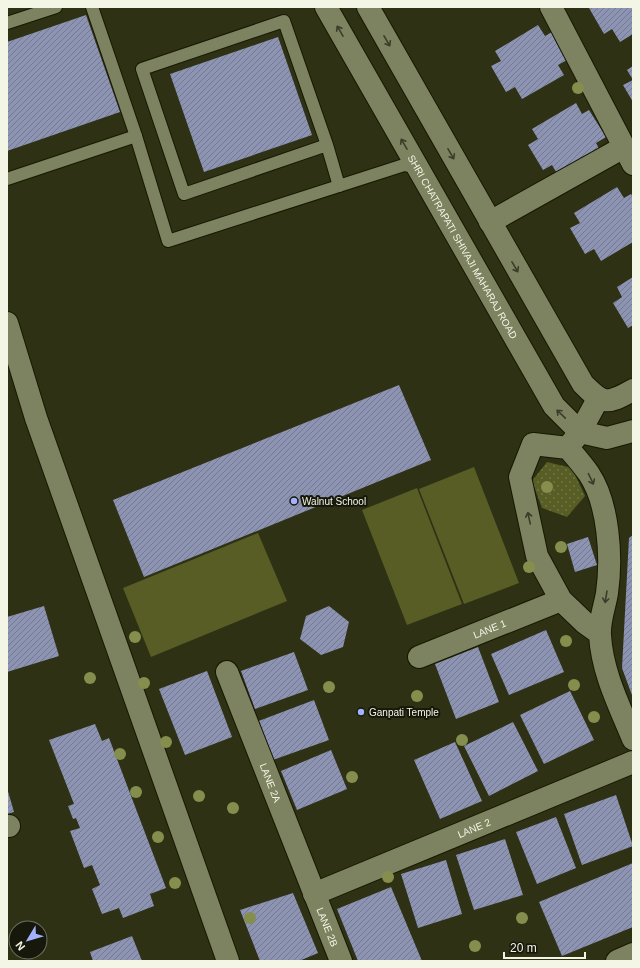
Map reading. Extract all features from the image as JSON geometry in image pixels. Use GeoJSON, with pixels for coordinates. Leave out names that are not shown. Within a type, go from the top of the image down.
{"type":"FeatureCollection","features":[{"type":"Feature","properties":{"kind":"street","name":"SHRI CHATRAPATI SHIVAJI MAHARAJ ROAD"},"geometry":{"type":"LineString","coordinates":[[326,7],[574,440],[590,475],[604,513],[609,540],[607,592],[599,633],[604,668],[633,739]]}},
{"type":"Feature","properties":{"kind":"street"},"geometry":{"type":"LineString","coordinates":[[368,7],[583,384],[598,399],[606,401],[622,396],[633,390]]}},
{"type":"Feature","properties":{"kind":"street"},"geometry":{"type":"LineString","coordinates":[[490,222],[628,155],[551,7]]}},
{"type":"Feature","properties":{"kind":"street"},"geometry":{"type":"LineString","coordinates":[[7,322],[36,418],[228,961]]}},
{"type":"Feature","properties":{"kind":"street"},"geometry":{"type":"LineString","coordinates":[[574,440],[598,399]]}},
{"type":"Feature","properties":{"kind":"street"},"geometry":{"type":"LineString","coordinates":[[599,633],[561,600],[537,556],[520,477],[533,444],[607,438],[633,431]]}},
{"type":"Feature","properties":{"kind":"street","name":"LANE 1"},"geometry":{"type":"LineString","coordinates":[[419,657],[561,600]]}},
{"type":"Feature","properties":{"kind":"street","name":"LANE 2A"},"geometry":{"type":"LineString","coordinates":[[227,672],[314,894]]}},
{"type":"Feature","properties":{"kind":"street","name":"LANE 2"},"geometry":{"type":"LineString","coordinates":[[314,894],[633,762]]}},
{"type":"Feature","properties":{"kind":"street","name":"LANE 2B"},"geometry":{"type":"LineString","coordinates":[[314,894],[341,961]]}},
{"type":"Feature","properties":{"kind":"street"},"geometry":{"type":"LineString","coordinates":[[617,961],[633,954]]}},
{"type":"Feature","properties":{"kind":"lane"},"geometry":{"type":"LineString","coordinates":[[7,23],[56,7]]}},
{"type":"Feature","properties":{"kind":"lane"},"geometry":{"type":"LineString","coordinates":[[92,7],[136,136],[168,241],[404,165],[417,167]]}},
{"type":"Feature","properties":{"kind":"lane"},"geometry":{"type":"LineString","coordinates":[[326,145],[184,194],[142,69],[284,21],[326,145],[339,186]]}},
{"type":"Feature","properties":{"kind":"lane"},"geometry":{"type":"LineString","coordinates":[[7,180],[136,136]]}},
{"type":"Feature","properties":{"kind":"green space"},"geometry":{"type":"Polygon","coordinates":[[[547,462],[572,468],[585,496],[567,517],[542,508],[532,481],[547,462]]]}},
{"type":"Feature","properties":{"kind":"green space"},"geometry":{"type":"Polygon","coordinates":[[[474,467],[519,583],[464,604],[419,489],[474,467]]]}},
{"type":"Feature","properties":{"kind":"green space"},"geometry":{"type":"Polygon","coordinates":[[[417,488],[462,604],[407,625],[362,510],[417,488]]]}},
{"type":"Feature","properties":{"kind":"green space"},"geometry":{"type":"Polygon","coordinates":[[[258,533],[287,601],[151,657],[123,588],[258,533]]]}},
{"type":"Feature","properties":{"kind":"building"},"geometry":{"type":"Polygon","coordinates":[[[633,7],[633,34],[620,42],[612,29],[604,34],[589,8],[633,7]]]}},
{"type":"Feature","properties":{"kind":"building"},"geometry":{"type":"Polygon","coordinates":[[[86,15],[120,112],[7,151],[7,42],[86,15]]]}},
{"type":"Feature","properties":{"kind":"building"},"geometry":{"type":"Polygon","coordinates":[[[538,25],[545,36],[552,32],[569,59],[558,65],[564,75],[522,99],[515,87],[506,92],[491,66],[501,61],[495,51],[538,25]]]}},
{"type":"Feature","properties":{"kind":"building"},"geometry":{"type":"Polygon","coordinates":[[[278,37],[312,135],[204,172],[170,74],[278,37]]]}},
{"type":"Feature","properties":{"kind":"building"},"geometry":{"type":"Polygon","coordinates":[[[633,66],[633,80],[627,70],[633,66]]]}},
{"type":"Feature","properties":{"kind":"building"},"geometry":{"type":"Polygon","coordinates":[[[633,80],[633,102],[623,85],[633,80]]]}},
{"type":"Feature","properties":{"kind":"building"},"geometry":{"type":"Polygon","coordinates":[[[576,103],[582,114],[589,110],[606,137],[596,143],[601,152],[559,177],[552,165],[543,170],[528,145],[538,139],[532,129],[576,103]]]}},
{"type":"Feature","properties":{"kind":"building"},"geometry":{"type":"Polygon","coordinates":[[[617,187],[624,198],[631,194],[633,197],[633,242],[601,261],[594,249],[585,254],[570,228],[580,223],[574,213],[617,187]]]}},
{"type":"Feature","properties":{"kind":"building"},"geometry":{"type":"Polygon","coordinates":[[[633,277],[633,325],[628,328],[613,303],[622,297],[617,287],[633,277]]]}},
{"type":"Feature","properties":{"kind":"building"},"geometry":{"type":"Polygon","coordinates":[[[399,385],[431,460],[144,577],[113,500],[399,385]]]}},
{"type":"Feature","properties":{"kind":"building"},"geometry":{"type":"Polygon","coordinates":[[[633,535],[633,698],[622,668],[629,538],[633,535]]]}},
{"type":"Feature","properties":{"kind":"building"},"geometry":{"type":"Polygon","coordinates":[[[588,537],[597,565],[575,572],[567,544],[588,537]]]}},
{"type":"Feature","properties":{"kind":"building"},"geometry":{"type":"Polygon","coordinates":[[[44,606],[59,656],[7,672],[7,617],[44,606]]]}},
{"type":"Feature","properties":{"kind":"building"},"geometry":{"type":"Polygon","coordinates":[[[329,606],[349,622],[343,647],[321,655],[300,639],[306,616],[329,606]]]}},
{"type":"Feature","properties":{"kind":"building"},"geometry":{"type":"Polygon","coordinates":[[[546,630],[564,672],[509,695],[491,654],[546,630]]]}},
{"type":"Feature","properties":{"kind":"building"},"geometry":{"type":"Polygon","coordinates":[[[478,647],[499,702],[456,719],[435,664],[478,647]]]}},
{"type":"Feature","properties":{"kind":"building"},"geometry":{"type":"Polygon","coordinates":[[[294,652],[308,690],[255,709],[241,671],[294,652]]]}},
{"type":"Feature","properties":{"kind":"building"},"geometry":{"type":"Polygon","coordinates":[[[207,671],[232,737],[185,755],[159,689],[207,671]]]}},
{"type":"Feature","properties":{"kind":"building"},"geometry":{"type":"Polygon","coordinates":[[[570,691],[594,740],[544,764],[520,715],[570,691]]]}},
{"type":"Feature","properties":{"kind":"building"},"geometry":{"type":"Polygon","coordinates":[[[314,700],[329,740],[270,761],[256,722],[314,700]]]}},
{"type":"Feature","properties":{"kind":"building"},"geometry":{"type":"Polygon","coordinates":[[[513,722],[538,771],[489,796],[464,746],[513,722]]]}},
{"type":"Feature","properties":{"kind":"building"},"geometry":{"type":"Polygon","coordinates":[[[95,724],[102,741],[109,738],[166,888],[150,894],[154,906],[123,918],[119,908],[102,914],[92,889],[100,885],[92,865],[84,868],[70,831],[80,828],[76,818],[73,819],[68,806],[74,804],[49,740],[95,724]]]}},
{"type":"Feature","properties":{"kind":"building"},"geometry":{"type":"Polygon","coordinates":[[[455,742],[482,801],[440,819],[414,760],[455,742]]]}},
{"type":"Feature","properties":{"kind":"building"},"geometry":{"type":"Polygon","coordinates":[[[331,750],[347,789],[297,810],[281,771],[331,750]]]}},
{"type":"Feature","properties":{"kind":"building"},"geometry":{"type":"Polygon","coordinates":[[[7,788],[14,812],[7,814],[7,788]]]}},
{"type":"Feature","properties":{"kind":"building"},"geometry":{"type":"Polygon","coordinates":[[[616,795],[633,846],[582,865],[564,814],[616,795]]]}},
{"type":"Feature","properties":{"kind":"building"},"geometry":{"type":"Polygon","coordinates":[[[556,817],[576,868],[537,884],[516,832],[556,817]]]}},
{"type":"Feature","properties":{"kind":"building"},"geometry":{"type":"Polygon","coordinates":[[[505,839],[523,895],[474,910],[456,855],[505,839]]]}},
{"type":"Feature","properties":{"kind":"building"},"geometry":{"type":"Polygon","coordinates":[[[446,860],[462,914],[418,928],[401,874],[446,860]]]}},
{"type":"Feature","properties":{"kind":"building"},"geometry":{"type":"Polygon","coordinates":[[[633,863],[633,927],[562,956],[539,902],[633,863]]]}},
{"type":"Feature","properties":{"kind":"building"},"geometry":{"type":"Polygon","coordinates":[[[391,887],[422,961],[358,961],[337,909],[391,887]]]}},
{"type":"Feature","properties":{"kind":"building"},"geometry":{"type":"Polygon","coordinates":[[[293,893],[318,953],[299,961],[260,961],[240,910],[293,893]]]}},
{"type":"Feature","properties":{"kind":"building"},"geometry":{"type":"Polygon","coordinates":[[[132,936],[142,961],[93,961],[90,952],[132,936]]]}},
{"type":"Feature","properties":{"kind":"place","name":"Walnut School"},"geometry":{"type":"Point","coordinates":[294,501]}},
{"type":"Feature","properties":{"kind":"place","name":"Ganpati Temple"},"geometry":{"type":"Point","coordinates":[361,712]}}]}
